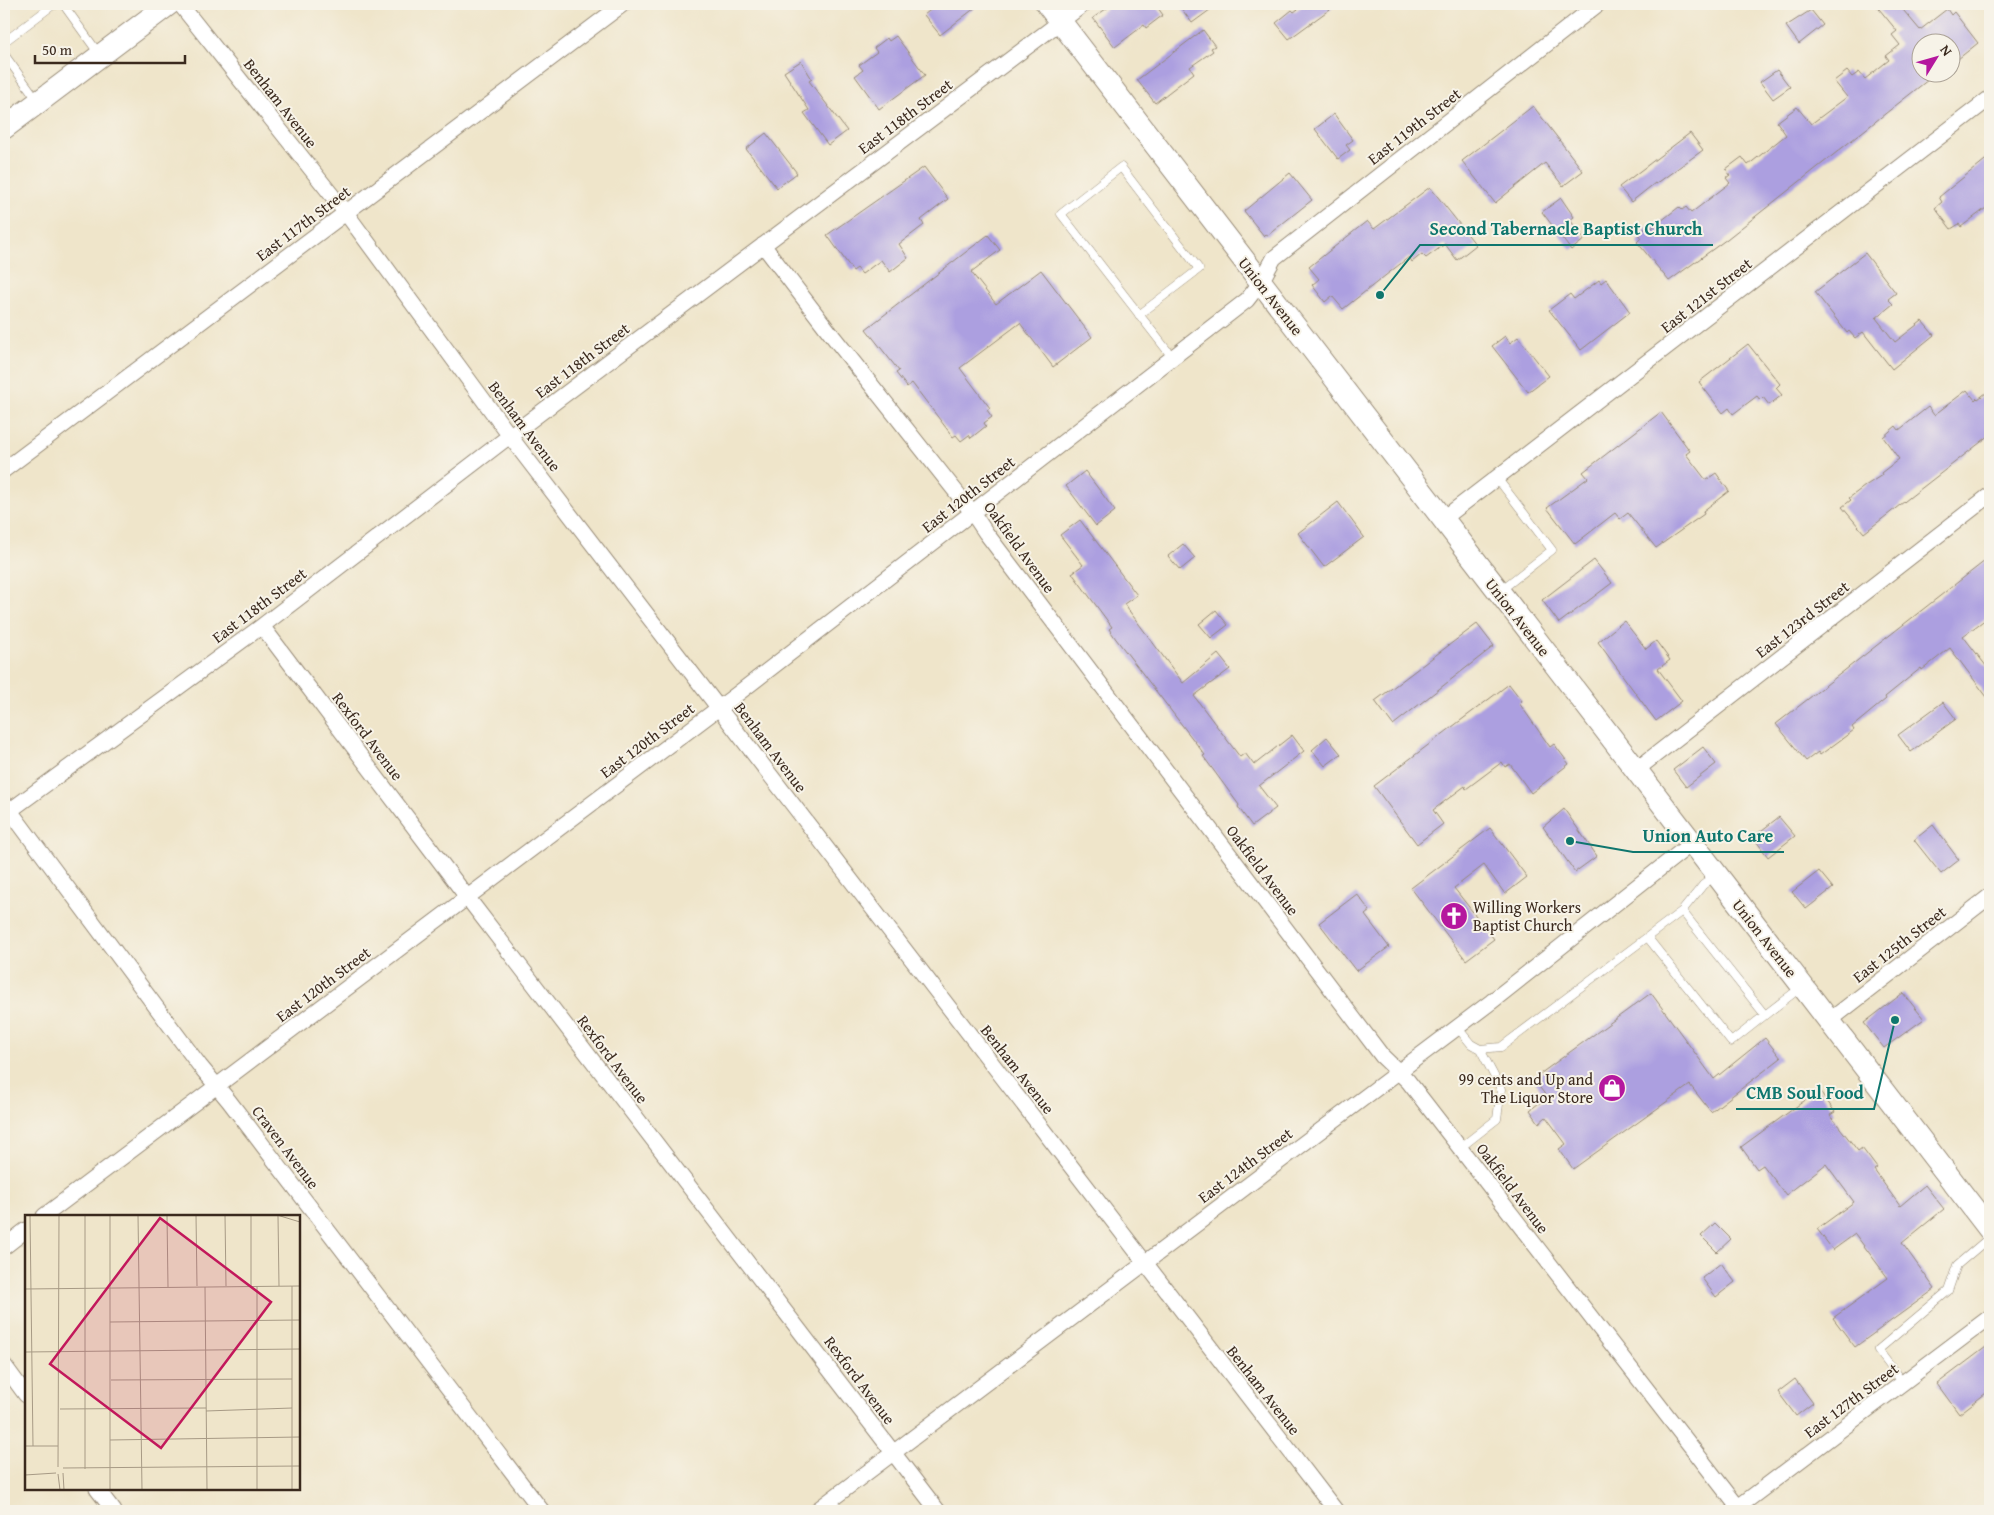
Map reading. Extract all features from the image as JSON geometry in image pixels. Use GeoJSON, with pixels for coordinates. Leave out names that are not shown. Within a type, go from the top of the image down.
{"type":"FeatureCollection","features":[{"type":"Feature","properties":{"kind":"main road"},"geometry":{"type":"LineString","coordinates":[[4,128],[169,4]]}},
{"type":"Feature","properties":{"kind":"main road","name":"Union Avenue"},"geometry":{"type":"LineString","coordinates":[[1047,4],[1990,1230]]}},
{"type":"Feature","properties":{"kind":"street","name":"Benham Avenue"},"geometry":{"type":"LineString","coordinates":[[180,4],[346,213],[510,436],[1336,1511]]}},
{"type":"Feature","properties":{"kind":"street","name":"East 117th Street"},"geometry":{"type":"LineString","coordinates":[[4,470],[623,4]]}},
{"type":"Feature","properties":{"kind":"street","name":"East 118th Street"},"geometry":{"type":"LineString","coordinates":[[6,809],[262,626],[510,436],[1084,4]]}},
{"type":"Feature","properties":{"kind":"street","name":"East 119th Street"},"geometry":{"type":"LineString","coordinates":[[1261,282],[1274,258],[1598,4]]}},
{"type":"Feature","properties":{"kind":"street","name":"East 121st Street"},"geometry":{"type":"LineString","coordinates":[[1443,519],[1990,98]]}},
{"type":"Feature","properties":{"kind":"street","name":"Oakfield Avenue"},"geometry":{"type":"LineString","coordinates":[[763,245],[972,512],[1382,1056],[1408,1081],[1737,1510]]}},
{"type":"Feature","properties":{"kind":"street","name":"East 120th Street"},"geometry":{"type":"LineString","coordinates":[[45,1215],[719,708],[1247,300],[1261,282]]}},
{"type":"Feature","properties":{"kind":"street","name":"East 123rd Street"},"geometry":{"type":"LineString","coordinates":[[1636,770],[1990,495]]}},
{"type":"Feature","properties":{"kind":"street","name":"Rexford Avenue"},"geometry":{"type":"LineString","coordinates":[[262,626],[467,898],[938,1511]]}},
{"type":"Feature","properties":{"kind":"street","name":"Craven Avenue"},"geometry":{"type":"LineString","coordinates":[[6,809],[194,1058],[542,1511]]}},
{"type":"Feature","properties":{"kind":"street","name":"East 124th Street"},"geometry":{"type":"LineString","coordinates":[[816,1511],[1458,1027],[1692,843]]}},
{"type":"Feature","properties":{"kind":"street","name":"East 125th Street"},"geometry":{"type":"LineString","coordinates":[[1829,1021],[1990,896]]}},
{"type":"Feature","properties":{"kind":"street"},"geometry":{"type":"LineString","coordinates":[[4,1247],[25,1231]]}},
{"type":"Feature","properties":{"kind":"street","name":"East 127th Street"},"geometry":{"type":"LineString","coordinates":[[1737,1510],[1990,1317]]}},
{"type":"Feature","properties":{"kind":"street"},"geometry":{"type":"LineString","coordinates":[[4,1365],[25,1394]]}},
{"type":"Feature","properties":{"kind":"street"},"geometry":{"type":"LineString","coordinates":[[98,1490],[114,1511]]}},
{"type":"Feature","properties":{"kind":"lane"},"geometry":{"type":"LineString","coordinates":[[4,42],[53,5],[63,4],[100,55]]}},
{"type":"Feature","properties":{"kind":"lane"},"geometry":{"type":"LineString","coordinates":[[4,54],[39,102]]}},
{"type":"Feature","properties":{"kind":"lane"},"geometry":{"type":"LineString","coordinates":[[1139,316],[1199,269],[1121,167],[1061,214],[1139,316],[1173,358]]}},
{"type":"Feature","properties":{"kind":"lane"},"geometry":{"type":"LineString","coordinates":[[1497,478],[1552,550],[1499,592]]}},
{"type":"Feature","properties":{"kind":"lane"},"geometry":{"type":"LineString","coordinates":[[1480,1049],[1501,1047],[1682,911],[1703,885],[1717,875]]}},
{"type":"Feature","properties":{"kind":"lane"},"geometry":{"type":"LineString","coordinates":[[1682,911],[1765,1015]]}},
{"type":"Feature","properties":{"kind":"lane"},"geometry":{"type":"LineString","coordinates":[[1648,938],[1731,1042],[1803,986]]}},
{"type":"Feature","properties":{"kind":"lane"},"geometry":{"type":"LineString","coordinates":[[1458,1027],[1472,1044],[1480,1049],[1502,1089],[1497,1119],[1460,1148]]}},
{"type":"Feature","properties":{"kind":"lane"},"geometry":{"type":"LineString","coordinates":[[1903,1383],[1878,1350],[1948,1291],[1957,1265],[1990,1237]]}},
{"type":"Feature","properties":{"kind":"building"},"geometry":{"type":"Polygon","coordinates":[[[938,4],[980,4],[940,35],[924,15],[938,4]]]}},
{"type":"Feature","properties":{"kind":"building"},"geometry":{"type":"Polygon","coordinates":[[[1113,4],[1155,4],[1163,15],[1146,28],[1144,25],[1115,47],[1093,18],[1113,4]]]}},
{"type":"Feature","properties":{"kind":"building"},"geometry":{"type":"Polygon","coordinates":[[[1178,4],[1218,4],[1192,23],[1178,4]]]}},
{"type":"Feature","properties":{"kind":"building"},"geometry":{"type":"Polygon","coordinates":[[[1305,4],[1337,4],[1289,39],[1276,23],[1292,10],[1294,12],[1305,4]]]}},
{"type":"Feature","properties":{"kind":"building"},"geometry":{"type":"Polygon","coordinates":[[[1875,4],[1898,4],[1920,30],[1947,9],[1951,15],[1954,12],[1978,43],[1962,56],[1962,32],[1912,32],[1912,82],[1925,82],[1727,239],[1669,281],[1637,242],[1641,238],[1638,234],[1650,225],[1652,228],[1679,207],[1682,210],[1686,207],[1691,213],[1730,183],[1726,178],[1730,175],[1726,169],[1742,157],[1748,165],[1786,135],[1777,122],[1797,107],[1811,124],[1847,97],[1834,81],[1847,71],[1852,77],[1859,72],[1865,79],[1889,60],[1886,56],[1900,45],[1892,35],[1897,31],[1875,4]]]}},
{"type":"Feature","properties":{"kind":"building"},"geometry":{"type":"Polygon","coordinates":[[[1811,10],[1823,25],[1799,44],[1786,26],[1811,10]]]}},
{"type":"Feature","properties":{"kind":"building"},"geometry":{"type":"Polygon","coordinates":[[[1203,30],[1215,46],[1211,48],[1213,51],[1190,67],[1194,73],[1155,103],[1137,80],[1203,30]]]}},
{"type":"Feature","properties":{"kind":"building"},"geometry":{"type":"Polygon","coordinates":[[[896,36],[925,75],[879,109],[855,76],[863,70],[859,65],[877,52],[874,48],[887,38],[889,41],[896,36]]]}},
{"type":"Feature","properties":{"kind":"building"},"geometry":{"type":"Polygon","coordinates":[[[801,61],[812,79],[809,81],[847,131],[828,145],[804,113],[809,110],[784,72],[801,61]]]}},
{"type":"Feature","properties":{"kind":"building"},"geometry":{"type":"Polygon","coordinates":[[[1777,70],[1790,87],[1773,99],[1760,82],[1777,70]]]}},
{"type":"Feature","properties":{"kind":"building"},"geometry":{"type":"Polygon","coordinates":[[[1533,106],[1583,171],[1563,186],[1545,163],[1495,203],[1462,161],[1533,106]]]}},
{"type":"Feature","properties":{"kind":"building"},"geometry":{"type":"Polygon","coordinates":[[[1334,114],[1353,140],[1346,145],[1350,150],[1338,159],[1315,129],[1334,114]]]}},
{"type":"Feature","properties":{"kind":"building"},"geometry":{"type":"Polygon","coordinates":[[[766,133],[797,173],[777,188],[746,149],[766,133]]]}},
{"type":"Feature","properties":{"kind":"building"},"geometry":{"type":"Polygon","coordinates":[[[1690,133],[1703,150],[1631,202],[1619,187],[1690,133]]]}},
{"type":"Feature","properties":{"kind":"building"},"geometry":{"type":"Polygon","coordinates":[[[1990,156],[1990,205],[1961,227],[1959,224],[1951,229],[1935,208],[1942,202],[1939,197],[1990,156]]]}},
{"type":"Feature","properties":{"kind":"building"},"geometry":{"type":"Polygon","coordinates":[[[924,167],[948,199],[921,220],[924,225],[899,244],[908,258],[890,272],[881,260],[862,274],[857,268],[853,271],[827,235],[924,167]]]}},
{"type":"Feature","properties":{"kind":"building"},"geometry":{"type":"Polygon","coordinates":[[[1290,173],[1312,200],[1268,235],[1264,236],[1244,211],[1290,173]]]}},
{"type":"Feature","properties":{"kind":"building"},"geometry":{"type":"Polygon","coordinates":[[[1430,187],[1476,245],[1457,260],[1445,244],[1426,258],[1422,254],[1412,262],[1409,257],[1343,309],[1332,296],[1325,302],[1312,285],[1319,279],[1309,267],[1367,221],[1374,229],[1430,187]]]}},
{"type":"Feature","properties":{"kind":"building"},"geometry":{"type":"Polygon","coordinates":[[[1561,198],[1574,217],[1570,220],[1585,239],[1571,250],[1542,212],[1561,198]]]}},
{"type":"Feature","properties":{"kind":"building"},"geometry":{"type":"Polygon","coordinates":[[[988,235],[1000,250],[971,272],[996,304],[1041,270],[1092,337],[1053,367],[1020,323],[960,368],[990,408],[987,410],[992,417],[984,423],[986,426],[971,438],[969,435],[961,441],[956,435],[953,437],[912,383],[907,387],[896,373],[899,371],[866,329],[988,235]]]}},
{"type":"Feature","properties":{"kind":"building"},"geometry":{"type":"Polygon","coordinates":[[[1865,253],[1896,293],[1888,299],[1893,304],[1876,318],[1895,342],[1922,321],[1934,335],[1892,369],[1863,332],[1855,338],[1849,331],[1847,333],[1815,292],[1865,253]]]}},
{"type":"Feature","properties":{"kind":"building"},"geometry":{"type":"Polygon","coordinates":[[[1606,279],[1630,312],[1581,350],[1549,310],[1570,294],[1574,299],[1599,280],[1601,283],[1606,279]]]}},
{"type":"Feature","properties":{"kind":"building"},"geometry":{"type":"Polygon","coordinates":[[[1505,336],[1510,343],[1518,337],[1549,376],[1528,392],[1492,346],[1505,336]]]}},
{"type":"Feature","properties":{"kind":"building"},"geometry":{"type":"Polygon","coordinates":[[[1748,344],[1780,384],[1776,388],[1782,395],[1769,405],[1763,397],[1760,400],[1757,396],[1733,414],[1729,408],[1723,413],[1699,382],[1748,344]]]}},
{"type":"Feature","properties":{"kind":"building"},"geometry":{"type":"Polygon","coordinates":[[[1967,390],[1975,400],[1990,390],[1990,435],[1864,533],[1842,507],[1851,500],[1849,498],[1882,475],[1881,473],[1899,459],[1883,437],[1896,426],[1899,430],[1928,407],[1934,415],[1967,390]]]}},
{"type":"Feature","properties":{"kind":"building"},"geometry":{"type":"Polygon","coordinates":[[[1661,412],[1690,451],[1686,454],[1706,480],[1716,473],[1729,491],[1703,511],[1704,514],[1656,548],[1628,513],[1620,519],[1615,513],[1575,544],[1547,508],[1588,478],[1583,472],[1661,412]]]}},
{"type":"Feature","properties":{"kind":"building"},"geometry":{"type":"Polygon","coordinates":[[[1085,471],[1115,511],[1096,526],[1066,486],[1085,471]]]}},
{"type":"Feature","properties":{"kind":"building"},"geometry":{"type":"Polygon","coordinates":[[[1338,502],[1364,537],[1324,567],[1298,533],[1338,502]]]}},
{"type":"Feature","properties":{"kind":"building"},"geometry":{"type":"Polygon","coordinates":[[[1080,520],[1137,595],[1124,604],[1183,683],[1218,654],[1230,669],[1194,696],[1240,757],[1245,753],[1254,765],[1292,735],[1304,751],[1259,786],[1276,808],[1252,826],[1203,756],[1205,755],[1116,639],[1109,629],[1112,627],[1072,573],[1083,565],[1060,535],[1080,520]]]}},
{"type":"Feature","properties":{"kind":"building"},"geometry":{"type":"Polygon","coordinates":[[[1183,544],[1195,558],[1180,570],[1168,556],[1183,544]]]}},
{"type":"Feature","properties":{"kind":"building"},"geometry":{"type":"Polygon","coordinates":[[[1990,557],[1990,616],[1963,636],[1990,671],[1990,701],[1950,648],[1885,697],[1886,699],[1852,727],[1854,730],[1820,755],[1818,752],[1806,761],[1776,724],[1990,557]]]}},
{"type":"Feature","properties":{"kind":"building"},"geometry":{"type":"Polygon","coordinates":[[[1594,560],[1612,583],[1559,623],[1542,600],[1594,560]]]}},
{"type":"Feature","properties":{"kind":"building"},"geometry":{"type":"Polygon","coordinates":[[[1216,610],[1228,625],[1211,638],[1199,624],[1216,610]]]}},
{"type":"Feature","properties":{"kind":"building"},"geometry":{"type":"Polygon","coordinates":[[[1624,621],[1646,649],[1656,641],[1670,660],[1658,669],[1682,701],[1656,721],[1598,642],[1624,621]]]}},
{"type":"Feature","properties":{"kind":"building"},"geometry":{"type":"Polygon","coordinates":[[[1477,624],[1494,646],[1393,725],[1375,701],[1477,624]]]}},
{"type":"Feature","properties":{"kind":"building"},"geometry":{"type":"Polygon","coordinates":[[[1509,684],[1522,701],[1519,703],[1550,747],[1554,744],[1569,764],[1531,793],[1510,764],[1505,767],[1502,762],[1466,789],[1465,786],[1433,810],[1443,824],[1417,844],[1374,786],[1509,684]]]}},
{"type":"Feature","properties":{"kind":"building"},"geometry":{"type":"Polygon","coordinates":[[[1943,702],[1956,719],[1911,752],[1898,735],[1943,702]]]}},
{"type":"Feature","properties":{"kind":"building"},"geometry":{"type":"Polygon","coordinates":[[[1327,737],[1341,754],[1325,766],[1312,750],[1327,737]]]}},
{"type":"Feature","properties":{"kind":"building"},"geometry":{"type":"Polygon","coordinates":[[[1703,747],[1716,764],[1686,787],[1673,770],[1703,747]]]}},
{"type":"Feature","properties":{"kind":"building"},"geometry":{"type":"Polygon","coordinates":[[[1564,809],[1597,856],[1575,872],[1543,827],[1564,809]]]}},
{"type":"Feature","properties":{"kind":"building"},"geometry":{"type":"Polygon","coordinates":[[[1779,817],[1795,836],[1768,857],[1753,837],[1779,817]]]}},
{"type":"Feature","properties":{"kind":"building"},"geometry":{"type":"Polygon","coordinates":[[[1933,825],[1959,860],[1941,874],[1914,840],[1933,825]]]}},
{"type":"Feature","properties":{"kind":"building","name":"Willing Workers Baptist Church"},"geometry":{"type":"Polygon","coordinates":[[[1490,828],[1527,877],[1505,894],[1484,865],[1454,888],[1494,939],[1466,960],[1411,888],[1490,828]]]}},
{"type":"Feature","properties":{"kind":"building"},"geometry":{"type":"Polygon","coordinates":[[[1819,871],[1833,888],[1806,909],[1792,892],[1819,871]]]}},
{"type":"Feature","properties":{"kind":"building"},"geometry":{"type":"Polygon","coordinates":[[[1357,894],[1370,911],[1365,915],[1389,947],[1356,971],[1319,923],[1357,894]]]}},
{"type":"Feature","properties":{"kind":"building","name":"99 cents and Up and The Liquor Store"},"geometry":{"type":"Polygon","coordinates":[[[1651,993],[1714,1079],[1765,1038],[1781,1058],[1711,1112],[1690,1085],[1573,1169],[1559,1149],[1566,1144],[1546,1117],[1539,1123],[1530,1110],[1547,1097],[1533,1079],[1651,993]]]}},
{"type":"Feature","properties":{"kind":"building"},"geometry":{"type":"Polygon","coordinates":[[[1903,993],[1924,1019],[1884,1048],[1864,1023],[1903,993]]]}},
{"type":"Feature","properties":{"kind":"building"},"geometry":{"type":"Polygon","coordinates":[[[1819,1090],[1835,1112],[1830,1115],[1858,1151],[1862,1148],[1877,1168],[1874,1170],[1900,1206],[1925,1185],[1944,1209],[1902,1243],[1935,1289],[1855,1347],[1833,1318],[1888,1278],[1855,1234],[1833,1250],[1817,1229],[1854,1202],[1826,1164],[1786,1195],[1763,1165],[1757,1169],[1741,1147],[1819,1090]]]}},
{"type":"Feature","properties":{"kind":"building"},"geometry":{"type":"Polygon","coordinates":[[[1715,1223],[1731,1239],[1717,1252],[1701,1236],[1715,1223]]]}},
{"type":"Feature","properties":{"kind":"building"},"geometry":{"type":"Polygon","coordinates":[[[1721,1263],[1735,1282],[1716,1297],[1702,1278],[1721,1263]]]}},
{"type":"Feature","properties":{"kind":"building"},"geometry":{"type":"Polygon","coordinates":[[[1990,1344],[1990,1390],[1959,1414],[1937,1384],[1990,1344]]]}},
{"type":"Feature","properties":{"kind":"building"},"geometry":{"type":"Polygon","coordinates":[[[1795,1379],[1813,1403],[1796,1416],[1778,1392],[1795,1379]]]}},
{"type":"Feature","properties":{"kind":"place","name":"Second Tabernacle Baptist Church"},"geometry":{"type":"Point","coordinates":[1380,295]}},
{"type":"Feature","properties":{"kind":"place","name":"Union Auto Care"},"geometry":{"type":"Point","coordinates":[1570,841]}},
{"type":"Feature","properties":{"kind":"place","name":"Willing Workers Baptist Church"},"geometry":{"type":"Point","coordinates":[1454,916]}},
{"type":"Feature","properties":{"kind":"place","name":"CMB Soul Food"},"geometry":{"type":"Point","coordinates":[1895,1020]}},
{"type":"Feature","properties":{"kind":"place","name":"99 cents and Up and The Liquor Store"},"geometry":{"type":"Point","coordinates":[1612,1088]}}]}
